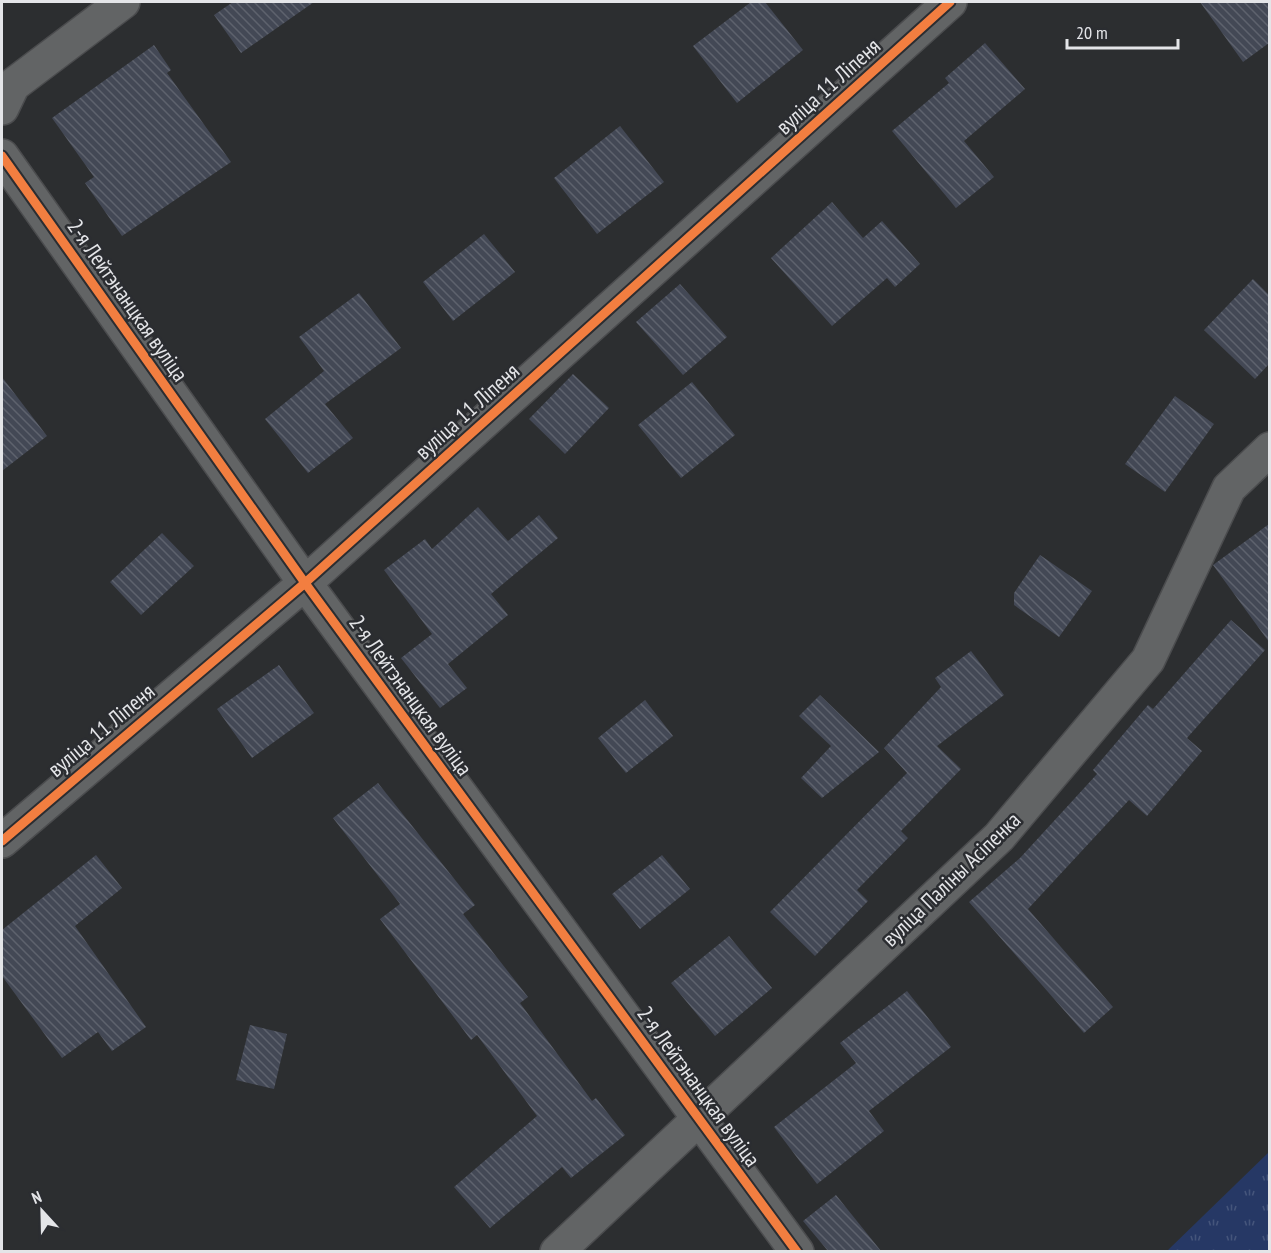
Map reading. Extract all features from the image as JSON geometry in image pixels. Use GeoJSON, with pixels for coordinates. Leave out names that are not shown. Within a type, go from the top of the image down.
{"type":"FeatureCollection","features":[{"type":"Feature","properties":{"kind":"street"},"geometry":{"type":"LineString","coordinates":[[2,108],[13,85],[123,2]]}},
{"type":"Feature","properties":{"kind":"street","name":"вуліца 11 Ліпеня"},"geometry":{"type":"LineString","coordinates":[[2,841],[305,583],[950,2]]}},
{"type":"Feature","properties":{"kind":"street","name":"2-я Лейтэнанцкая вуліца"},"geometry":{"type":"LineString","coordinates":[[2,156],[305,583],[797,1251]]}},
{"type":"Feature","properties":{"kind":"street","name":"вуліца Паліны Асіпенка"},"geometry":{"type":"LineString","coordinates":[[557,1251],[999,837],[1148,660],[1230,488],[1269,449]]}},
{"type":"Feature","properties":{"kind":"green space"},"geometry":{"type":"Polygon","coordinates":[[[1269,1152],[1269,1251],[1167,1251],[1269,1152]]]}},
{"type":"Feature","properties":{"kind":"building"},"geometry":{"type":"Polygon","coordinates":[[[233,2],[314,2],[241,53],[214,15],[233,2]]]}},
{"type":"Feature","properties":{"kind":"building"},"geometry":{"type":"Polygon","coordinates":[[[751,2],[765,2],[803,50],[737,103],[693,46],[751,2]]]}},
{"type":"Feature","properties":{"kind":"building"},"geometry":{"type":"Polygon","coordinates":[[[1200,2],[1269,2],[1269,43],[1243,62],[1200,2]]]}},
{"type":"Feature","properties":{"kind":"building"},"geometry":{"type":"Polygon","coordinates":[[[985,43],[1025,89],[964,141],[994,177],[956,208],[892,131],[949,83],[945,78],[985,43]]]}},
{"type":"Feature","properties":{"kind":"building"},"geometry":{"type":"Polygon","coordinates":[[[154,45],[171,70],[167,73],[231,162],[122,236],[85,183],[94,177],[52,118],[154,45]]]}},
{"type":"Feature","properties":{"kind":"building"},"geometry":{"type":"Polygon","coordinates":[[[620,126],[664,182],[597,234],[554,178],[620,126]]]}},
{"type":"Feature","properties":{"kind":"building"},"geometry":{"type":"Polygon","coordinates":[[[832,202],[863,238],[882,221],[920,264],[895,287],[887,278],[832,326],[771,258],[832,202]]]}},
{"type":"Feature","properties":{"kind":"building"},"geometry":{"type":"Polygon","coordinates":[[[484,234],[515,272],[453,321],[423,282],[484,234]]]}},
{"type":"Feature","properties":{"kind":"building"},"geometry":{"type":"Polygon","coordinates":[[[1253,279],[1269,295],[1269,364],[1255,379],[1204,330],[1253,279]]]}},
{"type":"Feature","properties":{"kind":"building"},"geometry":{"type":"Polygon","coordinates":[[[680,284],[727,337],[683,375],[636,322],[680,284]]]}},
{"type":"Feature","properties":{"kind":"building"},"geometry":{"type":"Polygon","coordinates":[[[359,293],[401,348],[325,404],[353,438],[308,473],[265,419],[324,371],[299,337],[359,293]]]}},
{"type":"Feature","properties":{"kind":"building"},"geometry":{"type":"Polygon","coordinates":[[[573,374],[609,408],[565,454],[529,419],[573,374]]]}},
{"type":"Feature","properties":{"kind":"building"},"geometry":{"type":"Polygon","coordinates":[[[2,377],[47,436],[2,471],[2,377]]]}},
{"type":"Feature","properties":{"kind":"building"},"geometry":{"type":"Polygon","coordinates":[[[692,382],[735,435],[681,478],[638,425],[692,382]]]}},
{"type":"Feature","properties":{"kind":"building"},"geometry":{"type":"Polygon","coordinates":[[[1175,396],[1214,424],[1165,492],[1125,464],[1175,396]]]}},
{"type":"Feature","properties":{"kind":"building"},"geometry":{"type":"Polygon","coordinates":[[[478,507],[508,541],[539,515],[558,538],[491,594],[508,615],[448,664],[467,688],[440,708],[401,658],[432,634],[384,570],[425,539],[432,549],[478,507]]]}},
{"type":"Feature","properties":{"kind":"building"},"geometry":{"type":"Polygon","coordinates":[[[1269,524],[1269,642],[1213,565],[1269,524]]]}},
{"type":"Feature","properties":{"kind":"building"},"geometry":{"type":"Polygon","coordinates":[[[162,533],[194,566],[141,615],[110,582],[162,533]]]}},
{"type":"Feature","properties":{"kind":"building"},"geometry":{"type":"Polygon","coordinates":[[[1040,555],[1092,591],[1059,637],[1014,605],[1014,593],[1040,555]]]}},
{"type":"Feature","properties":{"kind":"building"},"geometry":{"type":"Polygon","coordinates":[[[1231,620],[1265,650],[1187,738],[1202,751],[1147,816],[1129,800],[1028,909],[1113,1007],[1084,1033],[969,902],[1020,858],[1097,774],[1093,770],[1148,705],[1153,709],[1231,620]]]}},
{"type":"Feature","properties":{"kind":"building"},"geometry":{"type":"Polygon","coordinates":[[[971,651],[1004,695],[937,746],[961,769],[901,831],[908,838],[857,890],[868,901],[815,956],[770,912],[907,773],[884,748],[941,687],[935,678],[971,651]]]}},
{"type":"Feature","properties":{"kind":"building"},"geometry":{"type":"Polygon","coordinates":[[[279,665],[314,713],[252,758],[217,709],[279,665]]]}},
{"type":"Feature","properties":{"kind":"building"},"geometry":{"type":"Polygon","coordinates":[[[820,695],[879,752],[822,798],[801,778],[831,746],[799,716],[820,695]]]}},
{"type":"Feature","properties":{"kind":"building"},"geometry":{"type":"Polygon","coordinates":[[[645,700],[673,736],[626,773],[598,738],[645,700]]]}},
{"type":"Feature","properties":{"kind":"building"},"geometry":{"type":"Polygon","coordinates":[[[378,783],[475,905],[463,914],[528,997],[520,1003],[592,1101],[596,1098],[625,1135],[571,1178],[562,1167],[490,1228],[454,1187],[537,1116],[477,1035],[471,1040],[380,919],[400,904],[333,818],[378,783]]]}},
{"type":"Feature","properties":{"kind":"building"},"geometry":{"type":"Polygon","coordinates":[[[96,855],[122,888],[75,926],[146,1027],[112,1051],[98,1032],[62,1058],[2,976],[2,930],[96,855]]]}},
{"type":"Feature","properties":{"kind":"building"},"geometry":{"type":"Polygon","coordinates":[[[662,855],[690,889],[640,929],[612,894],[662,855]]]}},
{"type":"Feature","properties":{"kind":"building"},"geometry":{"type":"Polygon","coordinates":[[[729,936],[772,988],[715,1036],[671,983],[729,936]]]}},
{"type":"Feature","properties":{"kind":"building"},"geometry":{"type":"Polygon","coordinates":[[[907,991],[951,1047],[869,1111],[884,1131],[817,1184],[774,1127],[856,1063],[840,1043],[907,991]]]}},
{"type":"Feature","properties":{"kind":"building"},"geometry":{"type":"Polygon","coordinates":[[[250,1025],[287,1034],[274,1089],[236,1080],[250,1025]]]}},
{"type":"Feature","properties":{"kind":"building"},"geometry":{"type":"Polygon","coordinates":[[[836,1195],[881,1251],[828,1251],[803,1221],[836,1195]]]}},
{"type":"Feature","properties":{"kind":"cycle path"},"geometry":{"type":"LineString","coordinates":[[2,841],[305,583],[950,2]]}},
{"type":"Feature","properties":{"kind":"cycle path"},"geometry":{"type":"LineString","coordinates":[[2,156],[305,583],[797,1252]]}}]}
